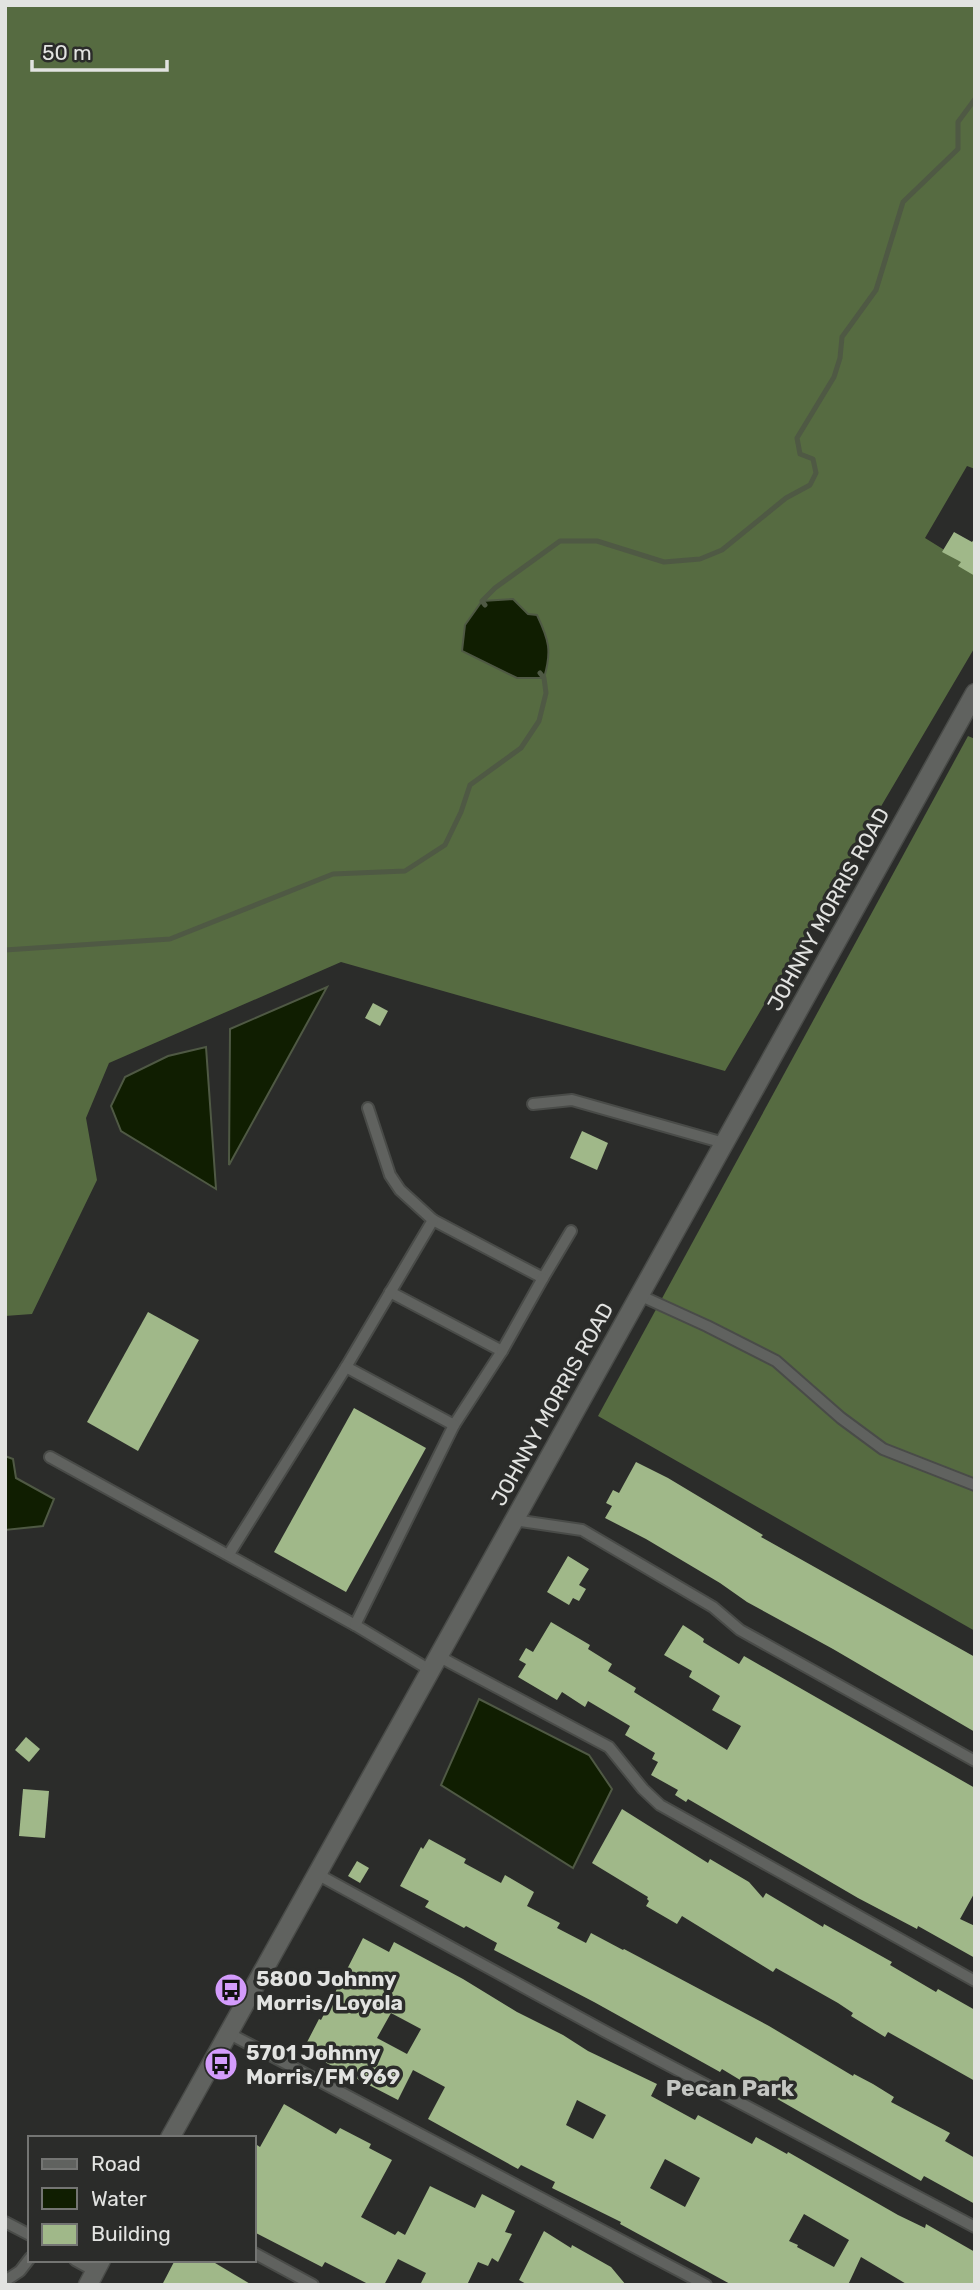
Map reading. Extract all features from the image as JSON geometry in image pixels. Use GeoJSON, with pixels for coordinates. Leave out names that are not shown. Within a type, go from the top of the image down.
{"type":"FeatureCollection","features":[{"type":"Feature","properties":{"kind":"street","name":"JOHNNY MORRIS ROAD"},"geometry":{"type":"LineString","coordinates":[[171,2136],[975,693]]}},
{"type":"Feature","properties":{"kind":"lane"},"geometry":{"type":"LineString","coordinates":[[533,1104],[572,1100],[724,1143]]}},
{"type":"Feature","properties":{"kind":"lane"},"geometry":{"type":"LineString","coordinates":[[368,1108],[390,1175],[400,1189],[433,1220],[543,1278]]}},
{"type":"Feature","properties":{"kind":"lane"},"geometry":{"type":"LineString","coordinates":[[229,1554],[346,1367],[433,1220]]}},
{"type":"Feature","properties":{"kind":"lane"},"geometry":{"type":"LineString","coordinates":[[355,1625],[454,1425],[502,1351],[571,1231]]}},
{"type":"Feature","properties":{"kind":"lane"},"geometry":{"type":"LineString","coordinates":[[390,1292],[502,1351]]}},
{"type":"Feature","properties":{"kind":"lane"},"geometry":{"type":"LineString","coordinates":[[639,1295],[776,1361],[841,1418],[883,1449],[975,1485]]}},
{"type":"Feature","properties":{"kind":"lane"},"geometry":{"type":"LineString","coordinates":[[346,1367],[454,1425]]}},
{"type":"Feature","properties":{"kind":"lane"},"geometry":{"type":"LineString","coordinates":[[50,1457],[355,1625],[609,1747],[643,1789],[660,1805],[975,1981]]}},
{"type":"Feature","properties":{"kind":"lane"},"geometry":{"type":"LineString","coordinates":[[514,1520],[582,1530],[592,1535],[713,1607],[740,1630],[975,1761]]}},
{"type":"Feature","properties":{"kind":"lane"},"geometry":{"type":"LineString","coordinates":[[317,1874],[604,2031],[975,2227]]}},
{"type":"Feature","properties":{"kind":"lane"},"geometry":{"type":"LineString","coordinates":[[228,2033],[706,2285]]}},
{"type":"Feature","properties":{"kind":"lane"},"geometry":{"type":"LineString","coordinates":[[5,2222],[28,2234]]}},
{"type":"Feature","properties":{"kind":"lane"},"geometry":{"type":"LineString","coordinates":[[256,2254],[313,2285]]}},
{"type":"Feature","properties":{"kind":"lane"},"geometry":{"type":"LineString","coordinates":[[5,2281],[20,2271],[28,2261]]}},
{"type":"Feature","properties":{"kind":"lane"},"geometry":{"type":"LineString","coordinates":[[78,2262],[95,2272]]}},
{"type":"Feature","properties":{"kind":"shaded area"},"geometry":{"type":"Polygon","coordinates":[[[5,5],[975,5],[975,469],[967,466],[925,538],[975,569],[975,647],[725,1071],[341,962],[109,1063],[86,1118],[97,1180],[32,1314],[5,1316],[5,5]]]}},
{"type":"Feature","properties":{"kind":"shaded area"},"geometry":{"type":"Polygon","coordinates":[[[968,736],[975,739],[975,1631],[598,1416],[968,736]]]}},
{"type":"Feature","properties":{"kind":"water"},"geometry":{"type":"Polygon","coordinates":[[[513,599],[528,614],[537,615],[544,632],[548,660],[544,678],[517,678],[462,651],[465,625],[482,601],[513,599]]]}},
{"type":"Feature","properties":{"kind":"water"},"geometry":{"type":"Polygon","coordinates":[[[327,987],[229,1165],[230,1029],[327,987]]]}},
{"type":"Feature","properties":{"kind":"water"},"geometry":{"type":"Polygon","coordinates":[[[206,1047],[216,1189],[121,1131],[111,1106],[125,1077],[168,1056],[206,1047]]]}},
{"type":"Feature","properties":{"kind":"water"},"geometry":{"type":"Polygon","coordinates":[[[5,1456],[13,1459],[16,1478],[54,1499],[43,1526],[5,1530],[5,1456]]]}},
{"type":"Feature","properties":{"kind":"water"},"geometry":{"type":"Polygon","coordinates":[[[479,1699],[589,1755],[612,1789],[573,1868],[441,1785],[479,1699]]]}},
{"type":"Feature","properties":{"kind":"building"},"geometry":{"type":"Polygon","coordinates":[[[954,532],[972,542],[975,538],[975,576],[958,566],[961,562],[942,552],[954,532]]]}},
{"type":"Feature","properties":{"kind":"building"},"geometry":{"type":"Polygon","coordinates":[[[373,1003],[388,1011],[380,1026],[365,1018],[373,1003]]]}},
{"type":"Feature","properties":{"kind":"building"},"geometry":{"type":"Polygon","coordinates":[[[582,1131],[608,1143],[597,1170],[570,1158],[582,1131]]]}},
{"type":"Feature","properties":{"kind":"building"},"geometry":{"type":"Polygon","coordinates":[[[148,1312],[199,1340],[138,1451],[87,1422],[148,1312]]]}},
{"type":"Feature","properties":{"kind":"building"},"geometry":{"type":"Polygon","coordinates":[[[354,1408],[426,1448],[346,1592],[274,1552],[354,1408]]]}},
{"type":"Feature","properties":{"kind":"building"},"geometry":{"type":"Polygon","coordinates":[[[636,1462],[763,1535],[761,1537],[975,1657],[975,1732],[747,1602],[646,1539],[605,1518],[612,1506],[606,1503],[613,1490],[619,1493],[636,1462]]]}},
{"type":"Feature","properties":{"kind":"building"},"geometry":{"type":"Polygon","coordinates":[[[568,1556],[589,1569],[579,1585],[586,1589],[579,1601],[573,1598],[569,1605],[547,1592],[568,1556]]]}},
{"type":"Feature","properties":{"kind":"building"},"geometry":{"type":"Polygon","coordinates":[[[551,1622],[590,1645],[588,1649],[612,1664],[608,1671],[636,1688],[634,1692],[727,1750],[741,1726],[712,1710],[720,1696],[689,1677],[692,1671],[664,1655],[683,1625],[704,1639],[703,1642],[739,1664],[744,1656],[975,1788],[975,1892],[960,1919],[975,1926],[975,1958],[918,1926],[917,1929],[858,1898],[688,1799],[686,1802],[675,1795],[678,1790],[651,1775],[658,1762],[652,1759],[655,1753],[625,1735],[630,1726],[588,1701],[585,1707],[562,1692],[557,1700],[518,1677],[526,1664],[519,1660],[526,1648],[533,1652],[551,1622]]]}},
{"type":"Feature","properties":{"kind":"building"},"geometry":{"type":"Polygon","coordinates":[[[26,1737],[40,1749],[29,1762],[15,1750],[26,1737]]]}},
{"type":"Feature","properties":{"kind":"building"},"geometry":{"type":"Polygon","coordinates":[[[23,1789],[49,1791],[45,1838],[19,1836],[23,1789]]]}},
{"type":"Feature","properties":{"kind":"building"},"geometry":{"type":"Polygon","coordinates":[[[622,1809],[708,1863],[710,1859],[749,1882],[763,1898],[766,1893],[823,1927],[824,1924],[892,1962],[890,1965],[936,1992],[938,1989],[975,2010],[975,2081],[888,2032],[885,2037],[851,2016],[853,2013],[838,2003],[776,1968],[773,1972],[682,1916],[677,1924],[646,1906],[648,1897],[592,1863],[622,1809]]]}},
{"type":"Feature","properties":{"kind":"building"},"geometry":{"type":"Polygon","coordinates":[[[429,1839],[466,1859],[464,1863],[501,1883],[505,1875],[534,1892],[527,1906],[560,1923],[557,1928],[586,1943],[591,1933],[624,1949],[769,2026],[853,2076],[854,2074],[873,2084],[894,2097],[891,2102],[950,2133],[945,2141],[975,2158],[975,2204],[924,2176],[921,2181],[751,2084],[750,2086],[722,2069],[720,2072],[494,1950],[497,1943],[425,1907],[429,1901],[400,1886],[421,1847],[423,1849],[429,1839]]]}},
{"type":"Feature","properties":{"kind":"building"},"geometry":{"type":"Polygon","coordinates":[[[357,1861],[369,1868],[360,1883],[348,1876],[357,1861]]]}},
{"type":"Feature","properties":{"kind":"building"},"geometry":{"type":"Polygon","coordinates":[[[363,1938],[389,1952],[394,1942],[588,2051],[657,2084],[651,2096],[695,2120],[698,2115],[752,2144],[756,2137],[787,2154],[788,2152],[898,2215],[925,2228],[926,2224],[975,2252],[975,2285],[908,2285],[861,2257],[848,2285],[732,2285],[620,2224],[621,2222],[552,2188],[555,2182],[521,2165],[518,2169],[428,2119],[445,2087],[413,2070],[398,2100],[311,2055],[312,2053],[304,2048],[319,2019],[321,2020],[363,1938]],[[391,2013],[377,2038],[407,2054],[421,2029],[391,2013]],[[577,2100],[566,2125],[593,2139],[606,2115],[577,2100]],[[665,2159],[650,2188],[685,2207],[700,2178],[665,2159]],[[804,2214],[789,2241],[834,2267],[849,2240],[804,2214]]]}},
{"type":"Feature","properties":{"kind":"building"},"geometry":{"type":"Polygon","coordinates":[[[284,2104],[336,2134],[340,2128],[371,2144],[369,2148],[392,2160],[361,2217],[395,2235],[398,2231],[405,2235],[430,2186],[475,2208],[482,2194],[515,2211],[505,2232],[512,2234],[498,2262],[492,2258],[488,2266],[478,2262],[467,2285],[420,2285],[426,2273],[398,2259],[384,2285],[370,2285],[325,2262],[322,2267],[256,2233],[256,2144],[260,2147],[284,2104]]]}},
{"type":"Feature","properties":{"kind":"building"},"geometry":{"type":"Polygon","coordinates":[[[544,2231],[571,2248],[572,2245],[611,2267],[626,2285],[528,2285],[519,2280],[544,2231]]]}},
{"type":"Feature","properties":{"kind":"building"},"geometry":{"type":"Polygon","coordinates":[[[174,2262],[213,2262],[252,2285],[162,2285],[174,2262]]]}},
{"type":"Feature","properties":{"kind":"waterway"},"geometry":{"type":"LineString","coordinates":[[485,605],[482,601],[495,588],[560,541],[597,541],[664,562],[700,559],[722,550],[786,498],[810,485],[816,473],[813,459],[800,454],[797,438],[834,377],[840,358],[842,337],[876,290],[903,202],[958,149],[958,122],[975,99]]}},
{"type":"Feature","properties":{"kind":"waterway"},"geometry":{"type":"LineString","coordinates":[[5,950],[170,939],[333,874],[405,871],[445,845],[470,785],[521,748],[539,721],[546,693],[544,678],[540,673]]}},
{"type":"Feature","properties":{"kind":"place","name":"5800 Johnny Morris/Loyola"},"geometry":{"type":"Point","coordinates":[231,1990]}},
{"type":"Feature","properties":{"kind":"place","name":"5701 Johnny Morris/FM 969"},"geometry":{"type":"Point","coordinates":[221,2064]}},
{"type":"Feature","properties":{"kind":"district","name":"Pecan Park"},"geometry":{"type":"Point","coordinates":[730,2088]}}]}
